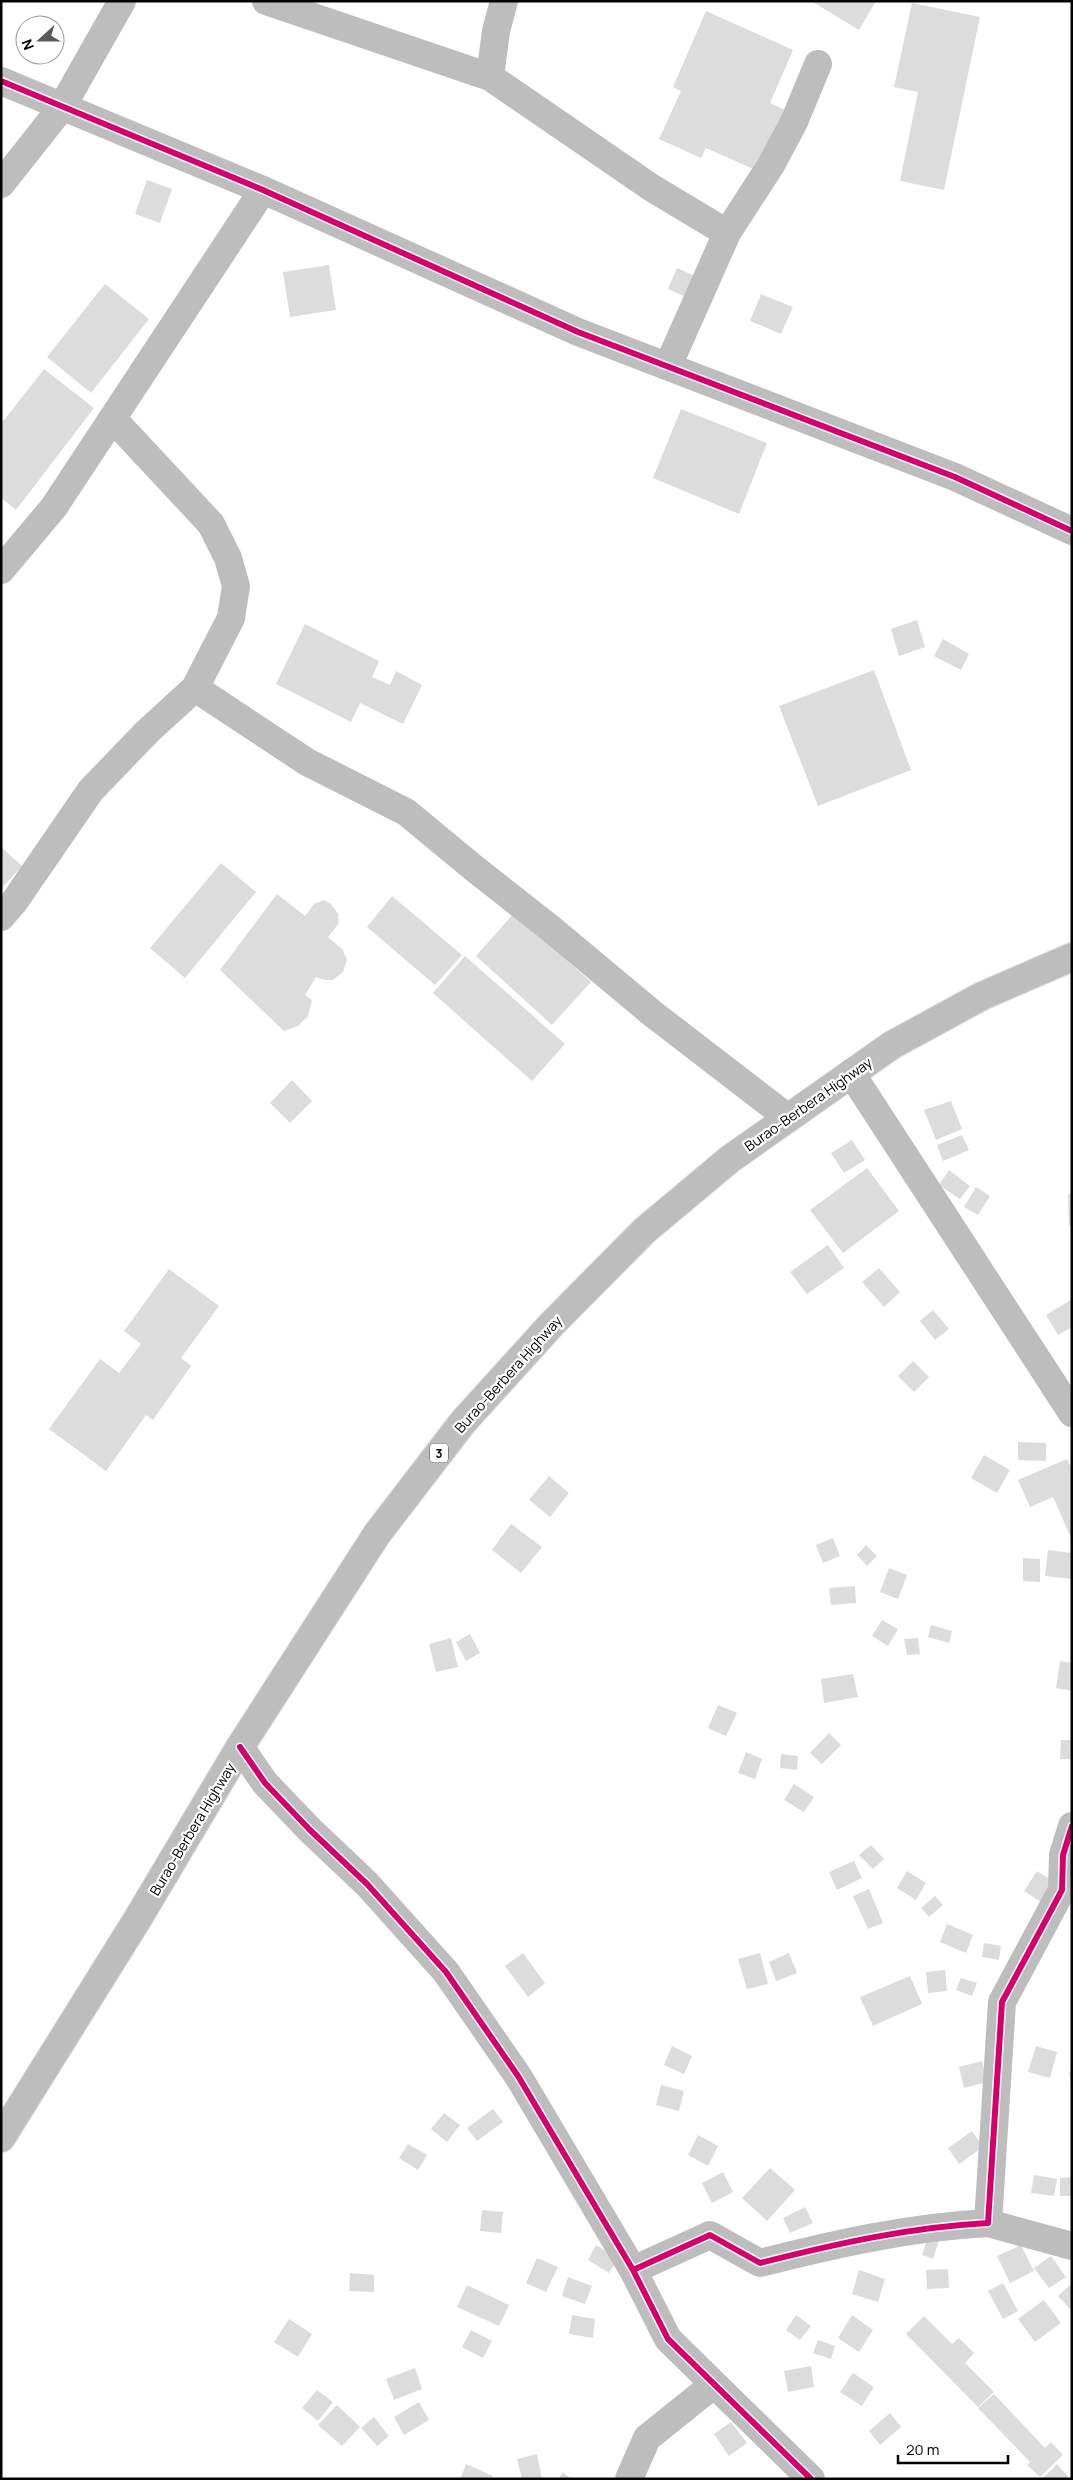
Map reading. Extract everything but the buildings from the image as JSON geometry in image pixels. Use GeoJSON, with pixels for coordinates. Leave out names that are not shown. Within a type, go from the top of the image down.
{"type":"FeatureCollection","features":[{"type":"Feature","properties":{"kind":"main road"},"geometry":{"type":"LineString","coordinates":[[1,184],[62,108],[122,1]]}},
{"type":"Feature","properties":{"kind":"main road"},"geometry":{"type":"LineString","coordinates":[[266,1],[490,77],[652,188],[727,234]]}},
{"type":"Feature","properties":{"kind":"main road"},"geometry":{"type":"LineString","coordinates":[[490,77],[496,31],[504,1]]}},
{"type":"Feature","properties":{"kind":"main road"},"geometry":{"type":"LineString","coordinates":[[668,366],[727,234],[794,122],[818,64]]}},
{"type":"Feature","properties":{"kind":"main road"},"geometry":{"type":"LineString","coordinates":[[1,81],[263,190],[578,332],[955,477],[1072,531]]}},
{"type":"Feature","properties":{"kind":"main road"},"geometry":{"type":"LineString","coordinates":[[1,570],[54,507],[114,419],[263,190]]}},
{"type":"Feature","properties":{"kind":"main road"},"geometry":{"type":"LineString","coordinates":[[1,917],[14,902],[91,790],[148,731],[195,688],[231,618],[236,586],[228,558],[211,524],[114,419]]}},
{"type":"Feature","properties":{"kind":"main road"},"geometry":{"type":"LineString","coordinates":[[195,688],[307,762],[406,812],[653,1014],[787,1117]]}},
{"type":"Feature","properties":{"kind":"main road","name":"Burao-Berbera Highway"},"geometry":{"type":"LineString","coordinates":[[1,2138],[137,1920],[240,1747],[377,1534],[463,1422],[551,1325],[644,1231],[730,1159],[787,1117],[892,1045],[982,996],[1072,957]]}},
{"type":"Feature","properties":{"kind":"main road"},"geometry":{"type":"LineString","coordinates":[[851,1073],[1072,1412]]}},
{"type":"Feature","properties":{"kind":"main road"},"geometry":{"type":"LineString","coordinates":[[240,1747],[264,1783],[367,1884],[446,1972],[518,2076],[633,2270],[668,2339],[811,2479]]}},
{"type":"Feature","properties":{"kind":"main road"},"geometry":{"type":"LineString","coordinates":[[988,2223],[1002,2002],[1062,1890],[1063,1855],[1072,1826]]}},
{"type":"Feature","properties":{"kind":"main road"},"geometry":{"type":"LineString","coordinates":[[633,2270],[710,2236],[760,2263],[837,2244],[951,2225],[988,2223],[1072,2246]]}},
{"type":"Feature","properties":{"kind":"main road"},"geometry":{"type":"LineString","coordinates":[[630,2479],[647,2438],[713,2385]]}},
{"type":"Feature","properties":{"kind":"cycle path"},"geometry":{"type":"LineString","coordinates":[[1,81],[263,190],[578,332],[955,477],[1072,531]]}},
{"type":"Feature","properties":{"kind":"cycle path"},"geometry":{"type":"LineString","coordinates":[[240,1747],[265,1783],[310,1830],[367,1884],[446,1972],[518,2076],[633,2270],[668,2339],[811,2479]]}},
{"type":"Feature","properties":{"kind":"cycle path"},"geometry":{"type":"LineString","coordinates":[[633,2270],[710,2235],[760,2263],[816,2249],[901,2232],[988,2223],[1002,2002],[1062,1890],[1063,1855],[1072,1826]]}}]}
